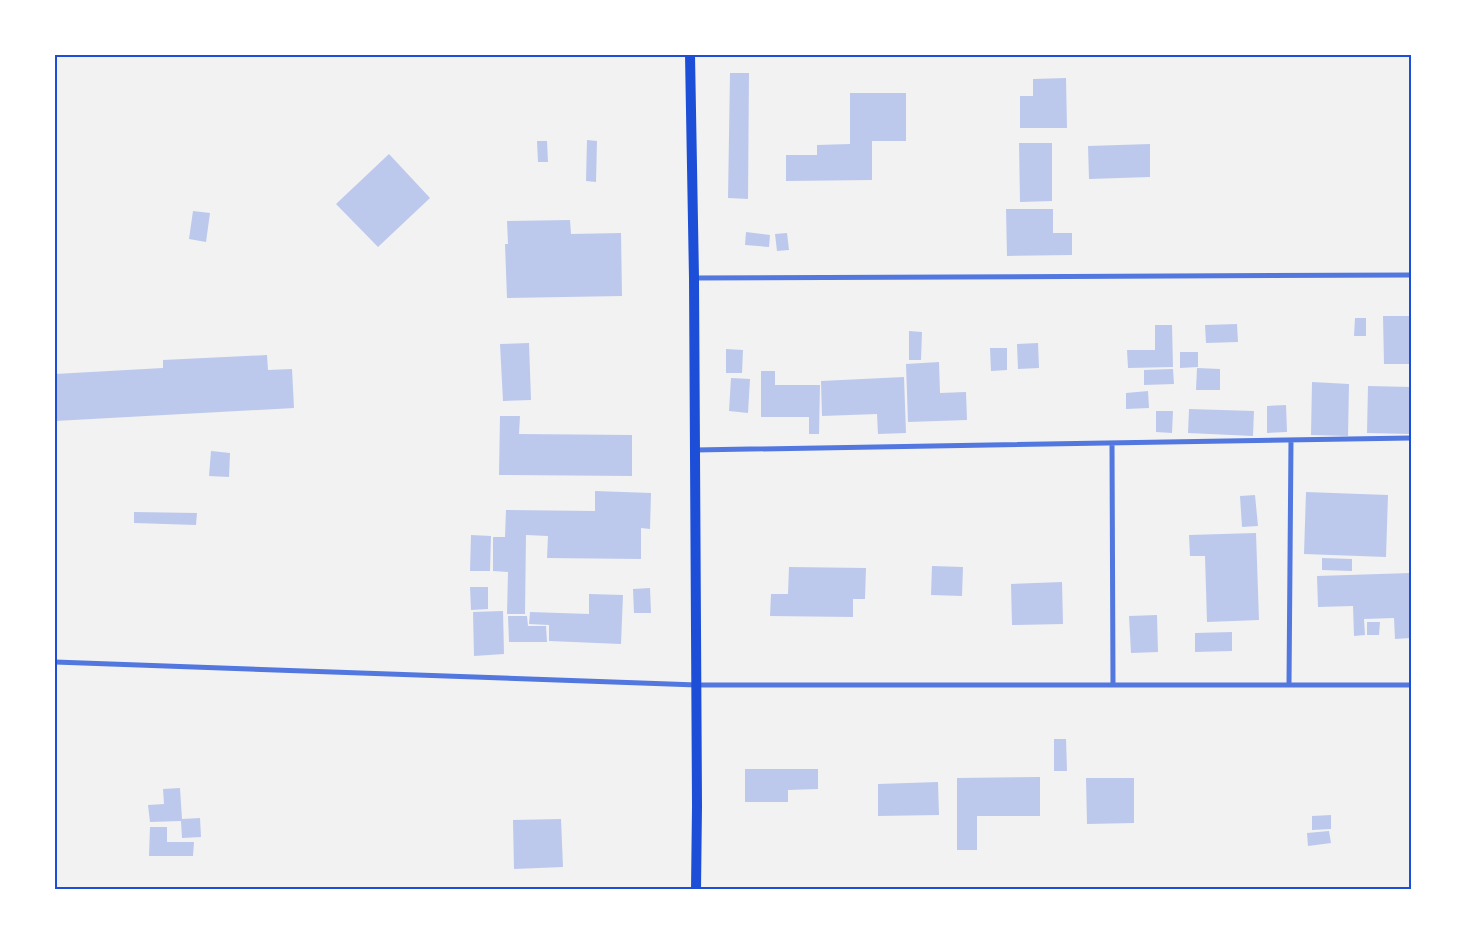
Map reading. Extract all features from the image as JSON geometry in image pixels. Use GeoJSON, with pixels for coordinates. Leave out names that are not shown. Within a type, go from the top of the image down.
{"type":"FeatureCollection","features":[{"type":"Feature","properties":{"kind":"main road"},"geometry":{"type":"LineString","coordinates":[[690,55],[694,278],[696,889]]}},
{"type":"Feature","properties":{"kind":"street"},"geometry":{"type":"LineString","coordinates":[[694,278],[1411,276]]}},
{"type":"Feature","properties":{"kind":"street"},"geometry":{"type":"LineString","coordinates":[[694,450],[1411,438]]}},
{"type":"Feature","properties":{"kind":"street"},"geometry":{"type":"LineString","coordinates":[[1289,685],[1291,440]]}},
{"type":"Feature","properties":{"kind":"street"},"geometry":{"type":"LineString","coordinates":[[1112,443],[1113,685]]}},
{"type":"Feature","properties":{"kind":"street"},"geometry":{"type":"LineString","coordinates":[[55,662],[696,685],[1411,685]]}},
{"type":"Feature","properties":{"kind":"building"},"geometry":{"type":"Polygon","coordinates":[[[730,73],[749,73],[748,199],[728,198],[730,73]]]}},
{"type":"Feature","properties":{"kind":"building"},"geometry":{"type":"Polygon","coordinates":[[[1066,78],[1067,128],[1020,128],[1020,96],[1033,96],[1033,79],[1066,78]]]}},
{"type":"Feature","properties":{"kind":"building"},"geometry":{"type":"Polygon","coordinates":[[[850,93],[906,93],[906,141],[872,141],[872,180],[786,181],[786,155],[817,155],[817,145],[850,144],[850,93]]]}},
{"type":"Feature","properties":{"kind":"building"},"geometry":{"type":"Polygon","coordinates":[[[587,140],[597,141],[596,182],[586,181],[587,140]]]}},
{"type":"Feature","properties":{"kind":"building"},"geometry":{"type":"Polygon","coordinates":[[[537,141],[547,141],[548,162],[538,162],[537,141]]]}},
{"type":"Feature","properties":{"kind":"building"},"geometry":{"type":"Polygon","coordinates":[[[1019,143],[1052,143],[1052,201],[1020,202],[1019,143]]]}},
{"type":"Feature","properties":{"kind":"building"},"geometry":{"type":"Polygon","coordinates":[[[1150,144],[1150,177],[1089,179],[1088,146],[1150,144]]]}},
{"type":"Feature","properties":{"kind":"building"},"geometry":{"type":"Polygon","coordinates":[[[389,154],[430,198],[378,247],[336,204],[389,154]]]}},
{"type":"Feature","properties":{"kind":"building"},"geometry":{"type":"Polygon","coordinates":[[[1006,209],[1053,209],[1053,233],[1072,233],[1072,255],[1007,256],[1006,209]]]}},
{"type":"Feature","properties":{"kind":"building"},"geometry":{"type":"Polygon","coordinates":[[[193,211],[210,213],[206,242],[189,239],[193,211]]]}},
{"type":"Feature","properties":{"kind":"building"},"geometry":{"type":"Polygon","coordinates":[[[570,220],[571,234],[621,233],[622,296],[507,298],[505,244],[508,244],[507,221],[570,220]]]}},
{"type":"Feature","properties":{"kind":"building"},"geometry":{"type":"Polygon","coordinates":[[[746,232],[770,235],[769,247],[745,245],[746,232]]]}},
{"type":"Feature","properties":{"kind":"building"},"geometry":{"type":"Polygon","coordinates":[[[787,233],[789,250],[777,251],[775,234],[787,233]]]}},
{"type":"Feature","properties":{"kind":"building"},"geometry":{"type":"Polygon","coordinates":[[[1383,316],[1411,316],[1411,364],[1384,364],[1383,316]]]}},
{"type":"Feature","properties":{"kind":"building"},"geometry":{"type":"Polygon","coordinates":[[[1355,318],[1366,318],[1366,336],[1354,336],[1355,318]]]}},
{"type":"Feature","properties":{"kind":"building"},"geometry":{"type":"Polygon","coordinates":[[[1237,324],[1238,342],[1206,343],[1205,325],[1237,324]]]}},
{"type":"Feature","properties":{"kind":"building"},"geometry":{"type":"Polygon","coordinates":[[[1155,325],[1172,325],[1173,367],[1128,368],[1127,350],[1155,350],[1155,325]]]}},
{"type":"Feature","properties":{"kind":"building"},"geometry":{"type":"Polygon","coordinates":[[[909,331],[922,332],[921,360],[909,360],[909,331]]]}},
{"type":"Feature","properties":{"kind":"building"},"geometry":{"type":"Polygon","coordinates":[[[529,343],[531,400],[503,401],[500,344],[529,343]]]}},
{"type":"Feature","properties":{"kind":"building"},"geometry":{"type":"Polygon","coordinates":[[[1038,343],[1039,368],[1018,369],[1017,344],[1038,343]]]}},
{"type":"Feature","properties":{"kind":"building"},"geometry":{"type":"Polygon","coordinates":[[[990,348],[1007,348],[1007,370],[991,371],[990,348]]]}},
{"type":"Feature","properties":{"kind":"building"},"geometry":{"type":"Polygon","coordinates":[[[726,349],[743,350],[742,373],[726,373],[726,349]]]}},
{"type":"Feature","properties":{"kind":"building"},"geometry":{"type":"Polygon","coordinates":[[[1180,352],[1198,352],[1198,367],[1180,368],[1180,352]]]}},
{"type":"Feature","properties":{"kind":"building"},"geometry":{"type":"Polygon","coordinates":[[[267,355],[268,370],[292,369],[294,408],[55,421],[55,374],[163,368],[163,360],[267,355]]]}},
{"type":"Feature","properties":{"kind":"building"},"geometry":{"type":"Polygon","coordinates":[[[939,362],[940,393],[966,392],[967,420],[908,422],[906,364],[939,362]]]}},
{"type":"Feature","properties":{"kind":"building"},"geometry":{"type":"Polygon","coordinates":[[[1197,368],[1220,369],[1220,390],[1196,390],[1197,368]]]}},
{"type":"Feature","properties":{"kind":"building"},"geometry":{"type":"Polygon","coordinates":[[[1173,369],[1174,384],[1144,385],[1144,370],[1173,369]]]}},
{"type":"Feature","properties":{"kind":"building"},"geometry":{"type":"Polygon","coordinates":[[[761,371],[775,371],[775,385],[820,385],[819,434],[809,434],[809,417],[761,417],[761,371]]]}},
{"type":"Feature","properties":{"kind":"building"},"geometry":{"type":"Polygon","coordinates":[[[904,377],[906,433],[878,434],[877,414],[822,416],[821,381],[904,377]]]}},
{"type":"Feature","properties":{"kind":"building"},"geometry":{"type":"Polygon","coordinates":[[[731,378],[750,379],[748,413],[729,411],[731,378]]]}},
{"type":"Feature","properties":{"kind":"building"},"geometry":{"type":"Polygon","coordinates":[[[1312,382],[1349,384],[1348,436],[1311,435],[1312,382]]]}},
{"type":"Feature","properties":{"kind":"building"},"geometry":{"type":"Polygon","coordinates":[[[1368,386],[1411,387],[1411,434],[1367,433],[1368,386]]]}},
{"type":"Feature","properties":{"kind":"building"},"geometry":{"type":"Polygon","coordinates":[[[1148,391],[1149,408],[1126,409],[1126,393],[1148,391]]]}},
{"type":"Feature","properties":{"kind":"building"},"geometry":{"type":"Polygon","coordinates":[[[1286,405],[1287,432],[1267,433],[1267,406],[1286,405]]]}},
{"type":"Feature","properties":{"kind":"building"},"geometry":{"type":"Polygon","coordinates":[[[1189,409],[1254,411],[1253,436],[1188,433],[1189,409]]]}},
{"type":"Feature","properties":{"kind":"building"},"geometry":{"type":"Polygon","coordinates":[[[1156,411],[1173,411],[1172,433],[1156,432],[1156,411]]]}},
{"type":"Feature","properties":{"kind":"building"},"geometry":{"type":"Polygon","coordinates":[[[500,416],[520,416],[519,434],[632,435],[632,476],[499,475],[500,416]]]}},
{"type":"Feature","properties":{"kind":"building"},"geometry":{"type":"Polygon","coordinates":[[[211,451],[230,453],[229,477],[209,476],[211,451]]]}},
{"type":"Feature","properties":{"kind":"building"},"geometry":{"type":"Polygon","coordinates":[[[595,491],[651,493],[650,529],[641,528],[641,559],[547,558],[548,536],[526,535],[525,614],[507,614],[508,572],[493,571],[493,537],[505,537],[506,510],[595,511],[595,491]]]}},
{"type":"Feature","properties":{"kind":"building"},"geometry":{"type":"Polygon","coordinates":[[[1306,492],[1388,495],[1386,557],[1304,554],[1306,492]]]}},
{"type":"Feature","properties":{"kind":"building"},"geometry":{"type":"Polygon","coordinates":[[[1255,495],[1258,526],[1242,527],[1240,496],[1255,495]]]}},
{"type":"Feature","properties":{"kind":"building"},"geometry":{"type":"Polygon","coordinates":[[[134,512],[197,513],[196,525],[134,523],[134,512]]]}},
{"type":"Feature","properties":{"kind":"building"},"geometry":{"type":"Polygon","coordinates":[[[1256,533],[1259,620],[1207,622],[1205,556],[1190,556],[1189,535],[1256,533]]]}},
{"type":"Feature","properties":{"kind":"building"},"geometry":{"type":"Polygon","coordinates":[[[471,535],[491,536],[490,571],[470,571],[471,535]]]}},
{"type":"Feature","properties":{"kind":"building"},"geometry":{"type":"Polygon","coordinates":[[[1322,558],[1352,559],[1352,571],[1322,570],[1322,558]]]}},
{"type":"Feature","properties":{"kind":"building"},"geometry":{"type":"Polygon","coordinates":[[[932,566],[963,567],[962,596],[931,595],[932,566]]]}},
{"type":"Feature","properties":{"kind":"building"},"geometry":{"type":"Polygon","coordinates":[[[789,567],[866,568],[865,599],[853,599],[853,617],[770,616],[771,594],[788,594],[789,567]]]}},
{"type":"Feature","properties":{"kind":"building"},"geometry":{"type":"Polygon","coordinates":[[[1411,573],[1411,638],[1395,639],[1394,618],[1364,619],[1365,635],[1354,636],[1353,606],[1318,607],[1317,576],[1411,573]]]}},
{"type":"Feature","properties":{"kind":"building"},"geometry":{"type":"Polygon","coordinates":[[[1062,582],[1063,624],[1012,625],[1011,584],[1062,582]]]}},
{"type":"Feature","properties":{"kind":"building"},"geometry":{"type":"Polygon","coordinates":[[[470,587],[488,587],[488,609],[471,610],[470,587]]]}},
{"type":"Feature","properties":{"kind":"building"},"geometry":{"type":"Polygon","coordinates":[[[650,588],[651,613],[634,613],[633,589],[650,588]]]}},
{"type":"Feature","properties":{"kind":"building"},"geometry":{"type":"Polygon","coordinates":[[[589,594],[623,595],[621,644],[549,641],[549,625],[529,624],[530,612],[589,614],[589,594]]]}},
{"type":"Feature","properties":{"kind":"building"},"geometry":{"type":"Polygon","coordinates":[[[503,611],[504,654],[474,656],[473,612],[503,611]]]}},
{"type":"Feature","properties":{"kind":"building"},"geometry":{"type":"Polygon","coordinates":[[[1157,615],[1158,652],[1131,653],[1129,616],[1157,615]]]}},
{"type":"Feature","properties":{"kind":"building"},"geometry":{"type":"Polygon","coordinates":[[[508,616],[527,616],[528,626],[546,626],[547,642],[509,642],[508,616]]]}},
{"type":"Feature","properties":{"kind":"building"},"geometry":{"type":"Polygon","coordinates":[[[1367,622],[1380,622],[1379,635],[1367,635],[1367,622]]]}},
{"type":"Feature","properties":{"kind":"building"},"geometry":{"type":"Polygon","coordinates":[[[1232,632],[1232,651],[1195,652],[1195,633],[1232,632]]]}},
{"type":"Feature","properties":{"kind":"building"},"geometry":{"type":"Polygon","coordinates":[[[1054,739],[1066,739],[1067,771],[1054,771],[1054,739]]]}},
{"type":"Feature","properties":{"kind":"building"},"geometry":{"type":"Polygon","coordinates":[[[745,769],[818,769],[818,789],[788,790],[788,802],[745,802],[745,769]]]}},
{"type":"Feature","properties":{"kind":"building"},"geometry":{"type":"Polygon","coordinates":[[[1040,777],[1040,816],[977,816],[977,850],[957,850],[957,778],[1040,777]]]}},
{"type":"Feature","properties":{"kind":"building"},"geometry":{"type":"Polygon","coordinates":[[[1086,778],[1134,778],[1134,823],[1087,824],[1086,778]]]}},
{"type":"Feature","properties":{"kind":"building"},"geometry":{"type":"Polygon","coordinates":[[[938,782],[939,815],[878,816],[878,784],[938,782]]]}},
{"type":"Feature","properties":{"kind":"building"},"geometry":{"type":"Polygon","coordinates":[[[180,788],[182,819],[200,818],[201,837],[182,838],[181,821],[150,822],[148,805],[164,804],[163,789],[180,788]]]}},
{"type":"Feature","properties":{"kind":"building"},"geometry":{"type":"Polygon","coordinates":[[[1331,815],[1331,829],[1312,830],[1312,816],[1331,815]]]}},
{"type":"Feature","properties":{"kind":"building"},"geometry":{"type":"Polygon","coordinates":[[[561,819],[563,867],[514,869],[513,820],[561,819]]]}},
{"type":"Feature","properties":{"kind":"building"},"geometry":{"type":"Polygon","coordinates":[[[150,827],[167,827],[167,842],[194,842],[193,856],[149,856],[150,827]]]}},
{"type":"Feature","properties":{"kind":"building"},"geometry":{"type":"Polygon","coordinates":[[[1329,831],[1331,843],[1308,846],[1307,833],[1329,831]]]}}]}
